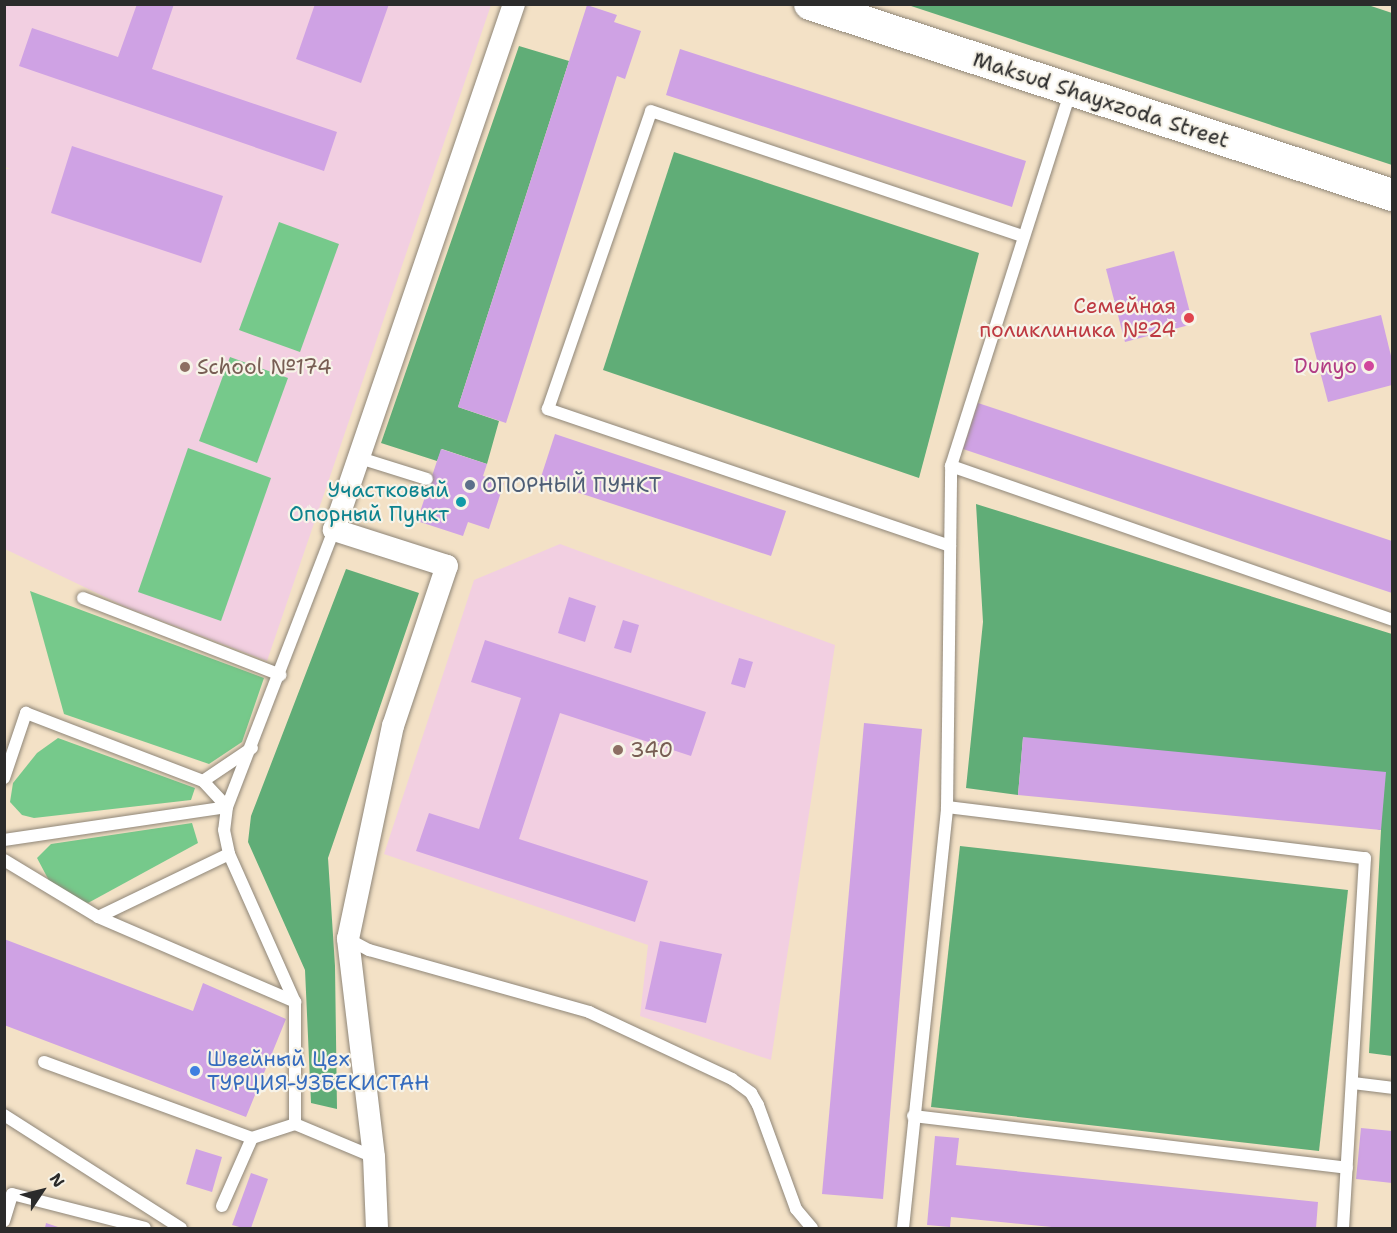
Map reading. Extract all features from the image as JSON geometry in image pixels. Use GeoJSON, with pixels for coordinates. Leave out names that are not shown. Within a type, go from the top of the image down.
{"type":"FeatureCollection","features":[{"type":"Feature","properties":{"kind":"street"},"geometry":{"type":"LineString","coordinates":[[377,1228],[374,1157],[348,939],[393,726],[447,566],[334,530],[514,4]]}},
{"type":"Feature","properties":{"kind":"street","name":"Maksud Shayxzoda Street"},"geometry":{"type":"LineString","coordinates":[[810,4],[1392,195]]}},
{"type":"Feature","properties":{"kind":"lane"},"geometry":{"type":"LineString","coordinates":[[903,1228],[947,807],[951,466],[1071,90]]}},
{"type":"Feature","properties":{"kind":"lane"},"geometry":{"type":"LineString","coordinates":[[950,546],[548,409],[651,111],[1023,236]]}},
{"type":"Feature","properties":{"kind":"lane"},"geometry":{"type":"LineString","coordinates":[[360,458],[427,479]]}},
{"type":"Feature","properties":{"kind":"lane"},"geometry":{"type":"LineString","coordinates":[[951,466],[1392,620]]}},
{"type":"Feature","properties":{"kind":"lane"},"geometry":{"type":"LineString","coordinates":[[295,1124],[295,1002],[229,854],[224,830],[227,807],[280,675],[334,530]]}},
{"type":"Feature","properties":{"kind":"lane"},"geometry":{"type":"LineString","coordinates":[[83,598],[280,675]]}},
{"type":"Feature","properties":{"kind":"lane"},"geometry":{"type":"LineString","coordinates":[[4,778],[26,713],[203,781],[227,807]]}},
{"type":"Feature","properties":{"kind":"lane"},"geometry":{"type":"LineString","coordinates":[[203,781],[252,747]]}},
{"type":"Feature","properties":{"kind":"lane"},"geometry":{"type":"LineString","coordinates":[[4,840],[227,807]]}},
{"type":"Feature","properties":{"kind":"lane"},"geometry":{"type":"LineString","coordinates":[[947,807],[1365,858],[1343,1228]]}},
{"type":"Feature","properties":{"kind":"lane"},"geometry":{"type":"LineString","coordinates":[[98,917],[229,854]]}},
{"type":"Feature","properties":{"kind":"lane"},"geometry":{"type":"LineString","coordinates":[[4,860],[98,917],[295,1002]]}},
{"type":"Feature","properties":{"kind":"lane"},"geometry":{"type":"LineString","coordinates":[[348,939],[369,950],[589,1012],[732,1079],[751,1093],[758,1105],[796,1209],[812,1228]]}},
{"type":"Feature","properties":{"kind":"lane"},"geometry":{"type":"LineString","coordinates":[[44,1062],[252,1138],[295,1124],[374,1157]]}},
{"type":"Feature","properties":{"kind":"lane"},"geometry":{"type":"LineString","coordinates":[[1353,1083],[1392,1088]]}},
{"type":"Feature","properties":{"kind":"lane"},"geometry":{"type":"LineString","coordinates":[[4,1115],[174,1226]]}},
{"type":"Feature","properties":{"kind":"lane"},"geometry":{"type":"LineString","coordinates":[[913,1116],[1347,1168]]}},
{"type":"Feature","properties":{"kind":"lane"},"geometry":{"type":"LineString","coordinates":[[222,1206],[252,1138]]}},
{"type":"Feature","properties":{"kind":"lane"},"geometry":{"type":"LineString","coordinates":[[4,1221],[8,1193],[145,1228]]}},
{"type":"Feature","properties":{"kind":"shaded area","name":"School №174"},"geometry":{"type":"Polygon","coordinates":[[[5,5],[491,5],[267,661],[128,608],[5,549],[4,169],[10,169],[5,167],[5,5]]]}},
{"type":"Feature","properties":{"kind":"shaded area","name":"340"},"geometry":{"type":"Polygon","coordinates":[[[560,544],[835,645],[771,1060],[640,1016],[648,945],[384,854],[474,580],[560,544]]]}},
{"type":"Feature","properties":{"kind":"green space"},"geometry":{"type":"Polygon","coordinates":[[[908,5],[1368,5],[1392,13],[1392,165],[908,5]]]}},
{"type":"Feature","properties":{"kind":"green space"},"geometry":{"type":"Polygon","coordinates":[[[519,46],[569,61],[458,407],[499,421],[487,464],[442,449],[437,461],[381,443],[519,46]]]}},
{"type":"Feature","properties":{"kind":"green space"},"geometry":{"type":"Polygon","coordinates":[[[674,152],[979,253],[919,478],[603,370],[674,152]]]}},
{"type":"Feature","properties":{"kind":"green space"},"geometry":{"type":"Polygon","coordinates":[[[279,222],[339,244],[300,352],[239,330],[279,222]]]}},
{"type":"Feature","properties":{"kind":"green space"},"geometry":{"type":"Polygon","coordinates":[[[230,357],[288,378],[257,463],[199,441],[230,357]]]}},
{"type":"Feature","properties":{"kind":"green space"},"geometry":{"type":"Polygon","coordinates":[[[188,448],[271,478],[221,621],[138,592],[188,448]]]}},
{"type":"Feature","properties":{"kind":"green space"},"geometry":{"type":"Polygon","coordinates":[[[976,504],[1392,634],[1392,1056],[1369,1053],[1381,830],[1023,738],[1018,795],[966,788],[983,622],[976,504]]]}},
{"type":"Feature","properties":{"kind":"green space"},"geometry":{"type":"Polygon","coordinates":[[[346,569],[419,593],[328,858],[335,966],[337,1109],[311,1103],[305,970],[248,842],[251,816],[346,569]]]}},
{"type":"Feature","properties":{"kind":"green space"},"geometry":{"type":"Polygon","coordinates":[[[30,591],[264,678],[242,742],[209,764],[64,714],[30,591]]]}},
{"type":"Feature","properties":{"kind":"green space"},"geometry":{"type":"Polygon","coordinates":[[[58,738],[195,788],[191,800],[34,818],[22,815],[10,802],[13,783],[37,753],[58,738]]]}},
{"type":"Feature","properties":{"kind":"green space"},"geometry":{"type":"Polygon","coordinates":[[[192,823],[198,843],[88,903],[54,890],[37,858],[51,844],[192,823]]]}},
{"type":"Feature","properties":{"kind":"green space"},"geometry":{"type":"Polygon","coordinates":[[[960,846],[1348,890],[1319,1151],[931,1107],[960,846]]]}},
{"type":"Feature","properties":{"kind":"building"},"geometry":{"type":"Polygon","coordinates":[[[137,4],[174,4],[152,69],[337,132],[324,171],[19,66],[32,28],[118,57],[137,4]]]}},
{"type":"Feature","properties":{"kind":"building"},"geometry":{"type":"Polygon","coordinates":[[[315,4],[389,4],[361,83],[296,59],[315,4]]]}},
{"type":"Feature","properties":{"kind":"building"},"geometry":{"type":"Polygon","coordinates":[[[587,5],[617,15],[614,22],[641,31],[625,79],[617,76],[506,423],[458,407],[587,5]]]}},
{"type":"Feature","properties":{"kind":"building"},"geometry":{"type":"Polygon","coordinates":[[[680,49],[1026,161],[1012,207],[666,95],[680,49]]]}},
{"type":"Feature","properties":{"kind":"building"},"geometry":{"type":"Polygon","coordinates":[[[72,146],[223,196],[201,263],[51,213],[72,146]]]}},
{"type":"Feature","properties":{"kind":"building"},"geometry":{"type":"Polygon","coordinates":[[[1174,251],[1193,324],[1125,342],[1106,269],[1174,251]]]}},
{"type":"Feature","properties":{"kind":"building"},"geometry":{"type":"Polygon","coordinates":[[[1381,315],[1392,360],[1392,385],[1328,402],[1310,333],[1381,315]]]}},
{"type":"Feature","properties":{"kind":"building"},"geometry":{"type":"Polygon","coordinates":[[[978,403],[1392,541],[1392,593],[963,449],[978,403]]]}},
{"type":"Feature","properties":{"kind":"building"},"geometry":{"type":"Polygon","coordinates":[[[555,434],[786,511],[771,556],[540,480],[555,434]]]}},
{"type":"Feature","properties":{"kind":"building","name":"Участковый Опорный Пункт"},"geometry":{"type":"Polygon","coordinates":[[[441,449],[487,464],[483,476],[504,483],[489,529],[468,522],[463,536],[417,521],[441,449]]]}},
{"type":"Feature","properties":{"kind":"building"},"geometry":{"type":"Polygon","coordinates":[[[569,597],[596,606],[585,642],[558,633],[569,597]]]}},
{"type":"Feature","properties":{"kind":"building"},"geometry":{"type":"Polygon","coordinates":[[[623,620],[639,625],[631,653],[614,648],[623,620]]]}},
{"type":"Feature","properties":{"kind":"building"},"geometry":{"type":"Polygon","coordinates":[[[485,640],[706,712],[691,756],[560,713],[519,839],[648,881],[635,922],[416,851],[429,813],[479,829],[521,698],[471,682],[485,640]]]}},
{"type":"Feature","properties":{"kind":"building"},"geometry":{"type":"Polygon","coordinates":[[[739,658],[753,662],[745,688],[731,684],[739,658]]]}},
{"type":"Feature","properties":{"kind":"building"},"geometry":{"type":"Polygon","coordinates":[[[864,723],[922,729],[883,1199],[822,1194],[864,723]]]}},
{"type":"Feature","properties":{"kind":"building"},"geometry":{"type":"Polygon","coordinates":[[[1023,737],[1386,772],[1381,830],[1018,795],[1023,737]]]}},
{"type":"Feature","properties":{"kind":"building","name":"Швейный Цех ТУРЦИЯ-УЗБЕКИСТАН"},"geometry":{"type":"Polygon","coordinates":[[[4,939],[193,1011],[203,983],[286,1019],[246,1117],[4,1025],[4,939]]]}},
{"type":"Feature","properties":{"kind":"building"},"geometry":{"type":"Polygon","coordinates":[[[660,941],[722,954],[706,1023],[645,1009],[660,941]]]}},
{"type":"Feature","properties":{"kind":"building"},"geometry":{"type":"Polygon","coordinates":[[[1361,1128],[1392,1131],[1392,1183],[1356,1179],[1361,1128]]]}},
{"type":"Feature","properties":{"kind":"building"},"geometry":{"type":"Polygon","coordinates":[[[935,1136],[959,1138],[956,1165],[1318,1202],[1316,1228],[1062,1228],[951,1217],[950,1227],[927,1225],[935,1136]]]}},
{"type":"Feature","properties":{"kind":"building"},"geometry":{"type":"Polygon","coordinates":[[[196,1149],[222,1157],[212,1192],[186,1184],[196,1149]]]}},
{"type":"Feature","properties":{"kind":"building"},"geometry":{"type":"Polygon","coordinates":[[[251,1173],[268,1179],[251,1228],[243,1228],[232,1225],[251,1173]]]}},
{"type":"Feature","properties":{"kind":"building"},"geometry":{"type":"Polygon","coordinates":[[[46,1223],[61,1228],[45,1228],[46,1223]]]}},
{"type":"Feature","properties":{"kind":"place","name":"Семейная поликлиника №24"},"geometry":{"type":"Point","coordinates":[1189,318]}},
{"type":"Feature","properties":{"kind":"place","name":"Dunyo"},"geometry":{"type":"Point","coordinates":[1369,366]}},
{"type":"Feature","properties":{"kind":"place","name":"School №174"},"geometry":{"type":"Point","coordinates":[185,367]}},
{"type":"Feature","properties":{"kind":"place","name":"ОПОРНЫЙ ПУНКТ"},"geometry":{"type":"Point","coordinates":[470,485]}},
{"type":"Feature","properties":{"kind":"place","name":"Участковый Опорный Пункт"},"geometry":{"type":"Point","coordinates":[461,502]}},
{"type":"Feature","properties":{"kind":"place","name":"340"},"geometry":{"type":"Point","coordinates":[618,750]}},
{"type":"Feature","properties":{"kind":"place","name":"Швейный Цех ТУРЦИЯ-УЗБЕКИСТАН"},"geometry":{"type":"Point","coordinates":[195,1071]}}]}
